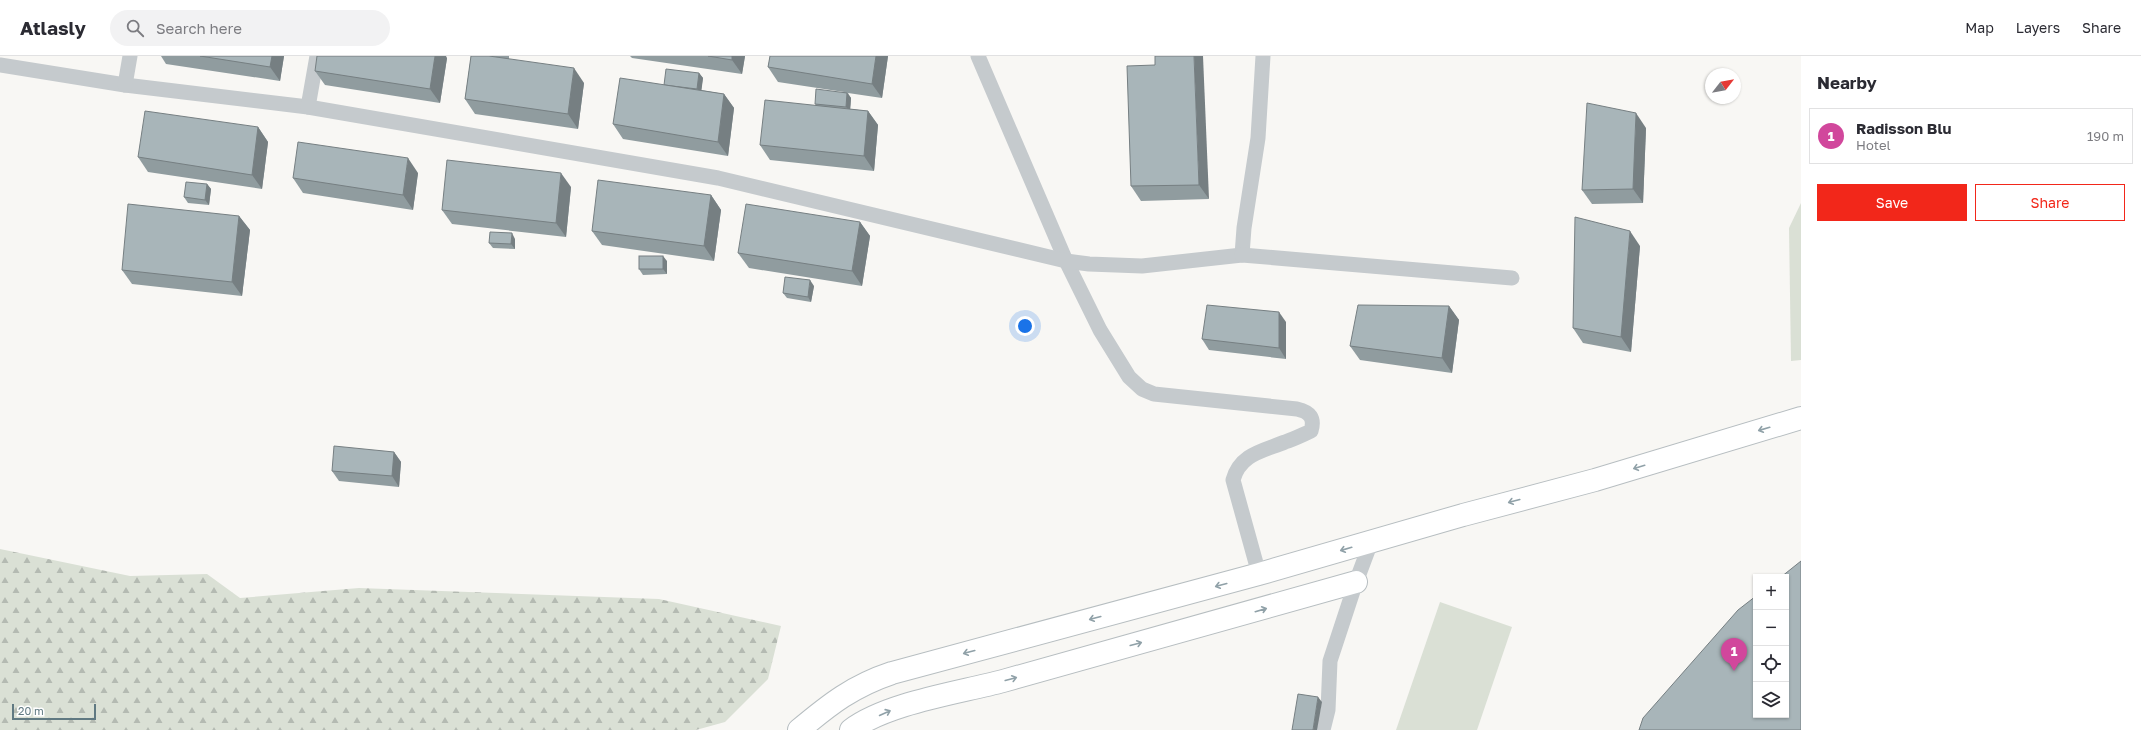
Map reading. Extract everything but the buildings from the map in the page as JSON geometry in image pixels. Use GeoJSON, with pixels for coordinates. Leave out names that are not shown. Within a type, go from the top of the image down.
{"type":"FeatureCollection","features":[{"type":"Feature","properties":{"kind":"main road"},"geometry":{"type":"LineString","coordinates":[[799,730],[824,708],[868,681],[1259,574],[1463,515],[1595,480],[1801,418]]}},
{"type":"Feature","properties":{"kind":"main road"},"geometry":{"type":"LineString","coordinates":[[851,730],[900,706],[985,686],[1198,628],[1356,582]]}},
{"type":"Feature","properties":{"kind":"lane"},"geometry":{"type":"LineString","coordinates":[[125,85],[130,56]]}},
{"type":"Feature","properties":{"kind":"lane"},"geometry":{"type":"LineString","coordinates":[[308,107],[317,56]]}},
{"type":"Feature","properties":{"kind":"lane"},"geometry":{"type":"LineString","coordinates":[[978,56],[1066,261],[1100,330],[1129,377],[1142,389],[1154,394],[1297,409],[1306,411],[1312,417],[1313,424],[1311,431],[1257,452],[1240,464],[1235,471],[1233,480],[1259,574]]}},
{"type":"Feature","properties":{"kind":"lane"},"geometry":{"type":"LineString","coordinates":[[1242,254],[1244,228],[1258,138],[1263,56]]}},
{"type":"Feature","properties":{"kind":"lane"},"geometry":{"type":"LineString","coordinates":[[0,65],[125,85],[308,107],[718,178],[1066,261],[1089,264],[1142,266],[1242,254],[1512,278]]}},
{"type":"Feature","properties":{"kind":"lane"},"geometry":{"type":"LineString","coordinates":[[1323,730],[1328,710],[1330,661],[1371,542]]}},
{"type":"Feature","properties":{"kind":"green space"},"geometry":{"type":"Polygon","coordinates":[[[1801,203],[1801,360],[1791,361],[1789,228],[1801,203]]]}},
{"type":"Feature","properties":{"kind":"green space"},"geometry":{"type":"Polygon","coordinates":[[[0,549],[130,576],[207,574],[240,598],[359,588],[659,599],[781,626],[768,679],[725,722],[696,730],[0,730],[0,549]]]}},
{"type":"Feature","properties":{"kind":"green space"},"geometry":{"type":"Polygon","coordinates":[[[1440,602],[1512,627],[1477,730],[1396,730],[1440,602]]]}},
{"type":"Feature","properties":{"kind":"place","name":"Radisson Blu"},"geometry":{"type":"Point","coordinates":[1734,671]}}]}
